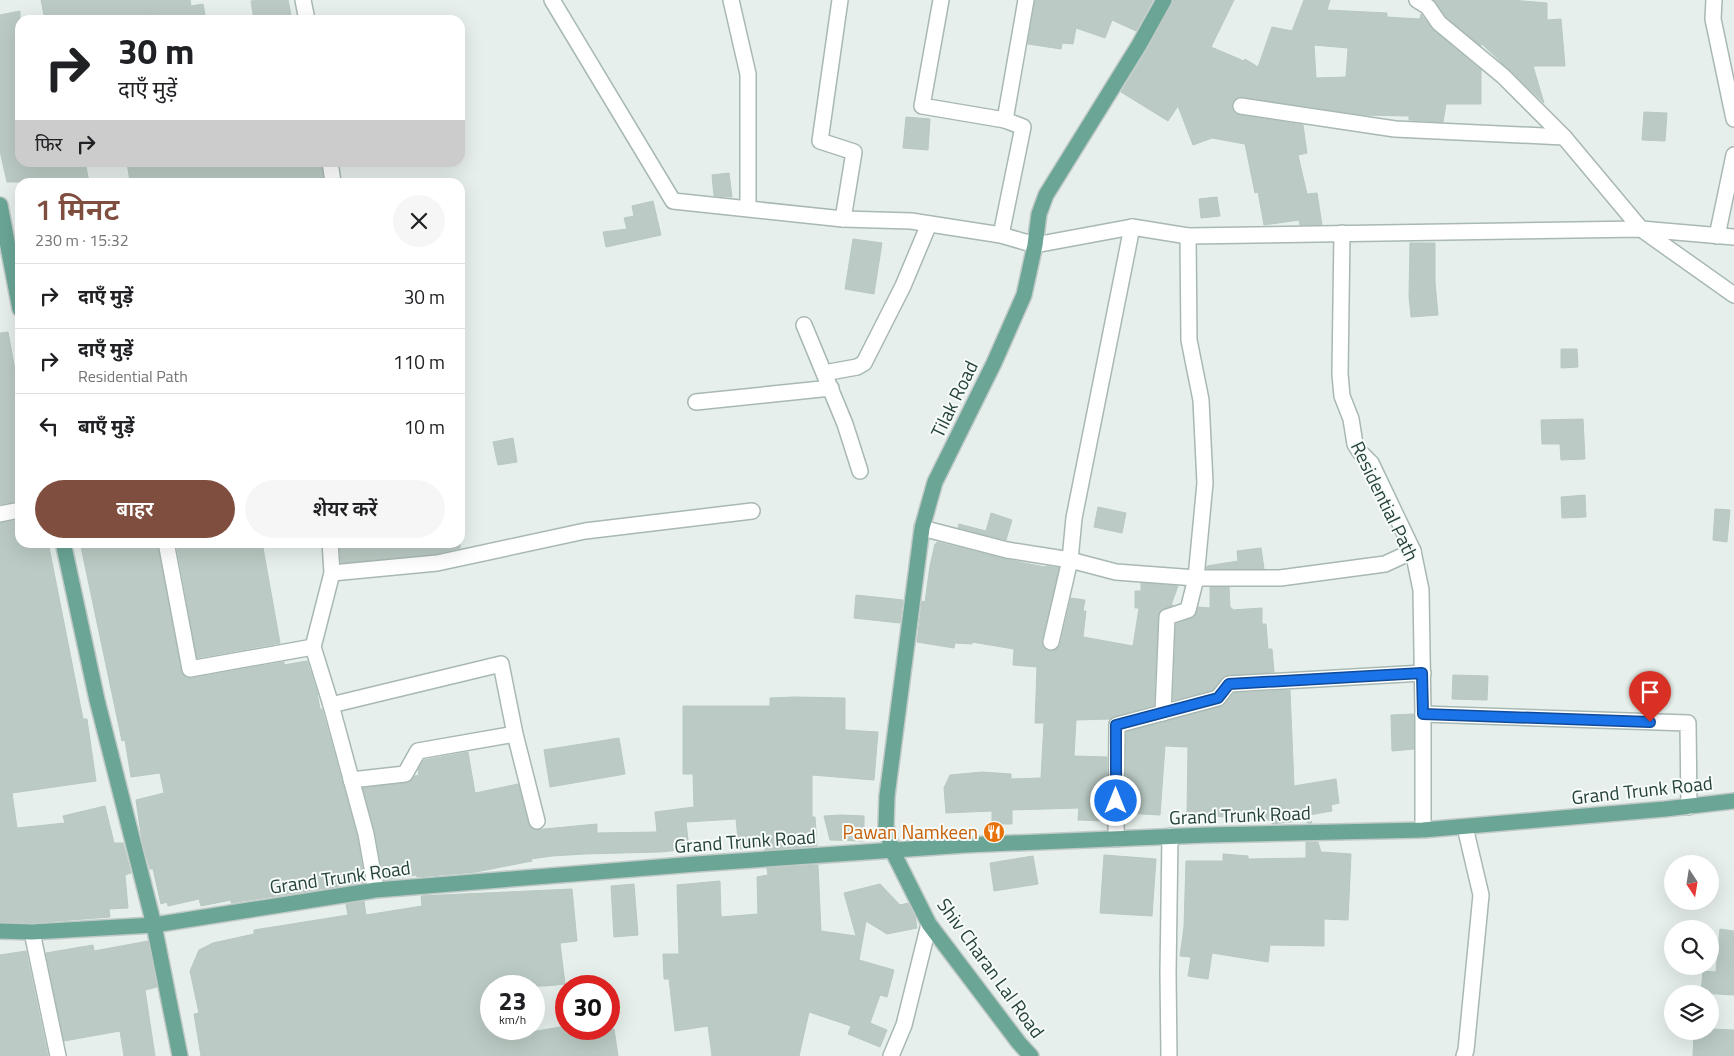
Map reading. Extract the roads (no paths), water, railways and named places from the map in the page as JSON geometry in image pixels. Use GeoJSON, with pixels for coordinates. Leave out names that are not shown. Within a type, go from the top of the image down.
{"type":"FeatureCollection","features":[{"type":"Feature","properties":{"kind":"main road","name":"Tilak Road"},"geometry":{"type":"LineString","coordinates":[[892,850],[886,826],[887,796],[922,528],[935,482],[990,372],[1024,295],[1040,214],[1046,195],[1139,45],[1164,0]]}},
{"type":"Feature","properties":{"kind":"main road"},"geometry":{"type":"LineString","coordinates":[[0,205],[5,252],[15,286]]}},
{"type":"Feature","properties":{"kind":"main road"},"geometry":{"type":"LineString","coordinates":[[64,548],[97,700],[154,925],[180,1056]]}},
{"type":"Feature","properties":{"kind":"main road","name":"Grand Trunk Road"},"geometry":{"type":"LineString","coordinates":[[0,931],[32,932],[154,925],[376,890],[686,864],[966,845],[1170,836],[1423,830],[1734,802]]}},
{"type":"Feature","properties":{"kind":"main road","name":"Shiv Charan Lal Road"},"geometry":{"type":"LineString","coordinates":[[892,850],[929,924],[1019,1043],[1031,1056]]}},
{"type":"Feature","properties":{"kind":"street"},"geometry":{"type":"LineString","coordinates":[[303,0],[306,15]]}},
{"type":"Feature","properties":{"kind":"street"},"geometry":{"type":"LineString","coordinates":[[552,0],[673,201],[843,219],[911,221],[1000,235],[1035,245],[1132,226],[1188,236],[1641,229],[1734,237]]}},
{"type":"Feature","properties":{"kind":"street"},"geometry":{"type":"LineString","coordinates":[[731,0],[748,74],[748,208]]}},
{"type":"Feature","properties":{"kind":"street"},"geometry":{"type":"LineString","coordinates":[[840,0],[820,141],[854,152],[843,219]]}},
{"type":"Feature","properties":{"kind":"street"},"geometry":{"type":"LineString","coordinates":[[941,0],[922,106],[1005,120],[1023,127],[1000,235]]}},
{"type":"Feature","properties":{"kind":"street"},"geometry":{"type":"LineString","coordinates":[[1005,120],[1026,0]]}},
{"type":"Feature","properties":{"kind":"street"},"geometry":{"type":"LineString","coordinates":[[1417,0],[1428,8],[1439,23],[1503,76],[1564,137],[1641,229],[1734,295]]}},
{"type":"Feature","properties":{"kind":"street"},"geometry":{"type":"LineString","coordinates":[[1714,0],[1713,19],[1734,120]]}},
{"type":"Feature","properties":{"kind":"street"},"geometry":{"type":"LineString","coordinates":[[1241,106],[1395,129],[1564,137]]}},
{"type":"Feature","properties":{"kind":"street"},"geometry":{"type":"LineString","coordinates":[[1717,236],[1734,155]]}},
{"type":"Feature","properties":{"kind":"street"},"geometry":{"type":"LineString","coordinates":[[824,373],[857,367],[864,363],[903,286],[929,224]]}},
{"type":"Feature","properties":{"kind":"street"},"geometry":{"type":"LineString","coordinates":[[1051,642],[1070,560],[1074,518],[1132,226]]}},
{"type":"Feature","properties":{"kind":"street","name":"Residential Path"},"geometry":{"type":"LineString","coordinates":[[1342,233],[1340,374],[1342,396],[1356,444],[1360,452],[1371,463],[1413,551],[1421,590],[1423,830]]}},
{"type":"Feature","properties":{"kind":"street"},"geometry":{"type":"LineString","coordinates":[[1163,713],[1167,617],[1188,610],[1196,578],[1206,483],[1201,400],[1189,340],[1188,236]]}},
{"type":"Feature","properties":{"kind":"street"},"geometry":{"type":"LineString","coordinates":[[804,325],[845,424],[860,471]]}},
{"type":"Feature","properties":{"kind":"street"},"geometry":{"type":"LineString","coordinates":[[696,402],[831,388]]}},
{"type":"Feature","properties":{"kind":"street"},"geometry":{"type":"LineString","coordinates":[[0,514],[15,511]]}},
{"type":"Feature","properties":{"kind":"street"},"geometry":{"type":"LineString","coordinates":[[332,573],[437,563],[584,531],[752,511]]}},
{"type":"Feature","properties":{"kind":"street"},"geometry":{"type":"LineString","coordinates":[[922,528],[1007,550],[1070,560],[1116,572],[1196,578],[1280,578],[1386,564],[1413,551]]}},
{"type":"Feature","properties":{"kind":"street"},"geometry":{"type":"LineString","coordinates":[[167,548],[190,669],[314,648]]}},
{"type":"Feature","properties":{"kind":"street"},"geometry":{"type":"LineString","coordinates":[[330,548],[332,573],[314,648],[366,834],[376,890]]}},
{"type":"Feature","properties":{"kind":"street"},"geometry":{"type":"LineString","coordinates":[[331,705],[501,664],[514,734],[537,821]]}},
{"type":"Feature","properties":{"kind":"street"},"geometry":{"type":"LineString","coordinates":[[1116,839],[1116,725],[1218,698],[1229,684],[1422,673]]}},
{"type":"Feature","properties":{"kind":"street"},"geometry":{"type":"LineString","coordinates":[[1423,714],[1688,723],[1689,807]]}},
{"type":"Feature","properties":{"kind":"street"},"geometry":{"type":"LineString","coordinates":[[351,780],[405,774],[418,751],[514,734]]}},
{"type":"Feature","properties":{"kind":"street"},"geometry":{"type":"LineString","coordinates":[[1464,1056],[1481,895],[1465,827]]}},
{"type":"Feature","properties":{"kind":"street"},"geometry":{"type":"LineString","coordinates":[[1169,1056],[1170,836]]}},
{"type":"Feature","properties":{"kind":"street"},"geometry":{"type":"LineString","coordinates":[[891,1056],[904,1025],[929,924]]}},
{"type":"Feature","properties":{"kind":"street"},"geometry":{"type":"LineString","coordinates":[[32,932],[58,1056]]}},
{"type":"Feature","properties":{"kind":"place","name":"Pawan Namkeen"},"geometry":{"type":"Point","coordinates":[994,832]}}]}
